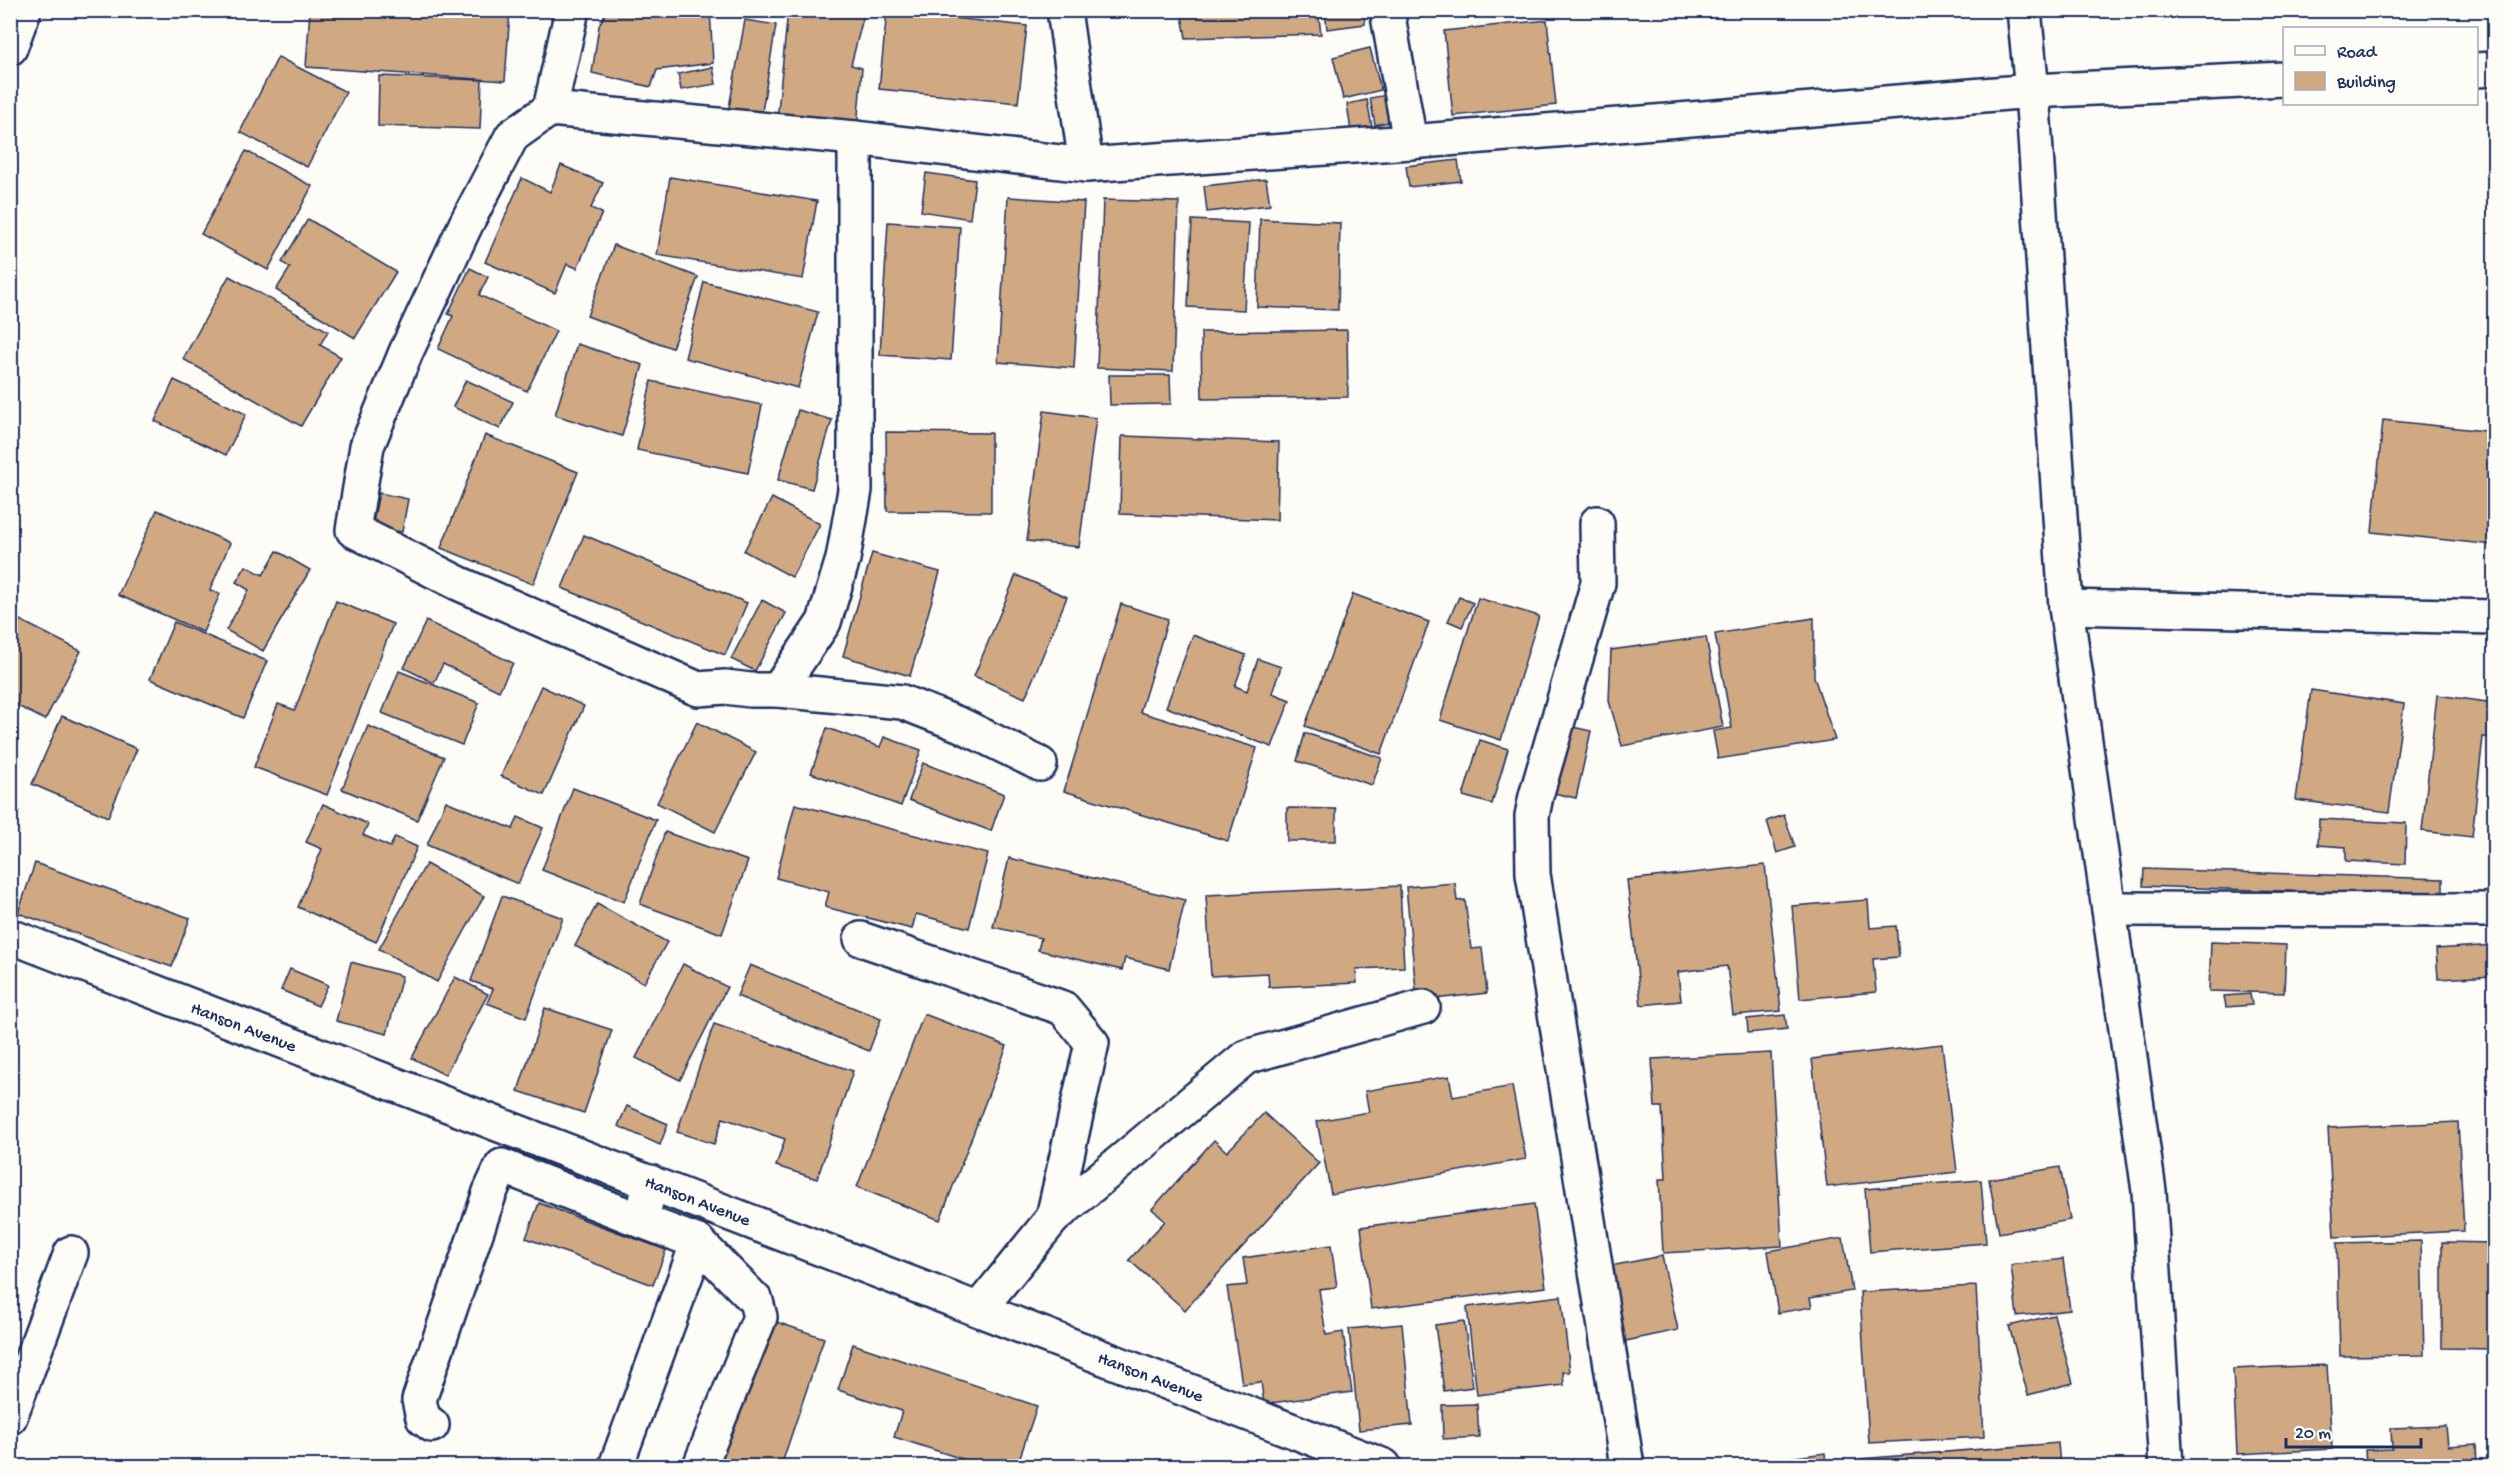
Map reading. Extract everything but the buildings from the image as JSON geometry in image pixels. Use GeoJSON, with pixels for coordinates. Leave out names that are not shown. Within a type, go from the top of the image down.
{"type":"FeatureCollection","features":[{"type":"Feature","properties":{"kind":"street"},"geometry":{"type":"LineString","coordinates":[[10,48],[24,10]]}},
{"type":"Feature","properties":{"kind":"street"},"geometry":{"type":"LineString","coordinates":[[550,109],[572,10]]}},
{"type":"Feature","properties":{"kind":"street"},"geometry":{"type":"LineString","coordinates":[[1064,10],[1086,165]]}},
{"type":"Feature","properties":{"kind":"street"},"geometry":{"type":"LineString","coordinates":[[1387,10],[1410,142]]}},
{"type":"Feature","properties":{"kind":"street"},"geometry":{"type":"LineString","coordinates":[[2024,10],[2032,91],[2066,607],[2148,1191],[2166,1467]]}},
{"type":"Feature","properties":{"kind":"street"},"geometry":{"type":"LineString","coordinates":[[2478,70],[2494,69]]}},
{"type":"Feature","properties":{"kind":"street"},"geometry":{"type":"LineString","coordinates":[[1040,764],[961,725],[902,702],[778,690],[724,687],[698,689],[458,583],[353,530],[367,446],[406,352],[466,224],[512,136],[550,109],[855,138],[1086,165],[1410,142],[2032,91],[2283,79]]}},
{"type":"Feature","properties":{"kind":"street"},"geometry":{"type":"LineString","coordinates":[[778,690],[824,622],[843,559],[855,490],[855,138]]}},
{"type":"Feature","properties":{"kind":"street"},"geometry":{"type":"LineString","coordinates":[[1597,522],[1598,583],[1536,796],[1532,816],[1533,874],[1627,1467]]}},
{"type":"Feature","properties":{"kind":"street"},"geometry":{"type":"LineString","coordinates":[[2066,607],[2494,617]]}},
{"type":"Feature","properties":{"kind":"street"},"geometry":{"type":"LineString","coordinates":[[2109,909],[2494,910]]}},
{"type":"Feature","properties":{"kind":"street","name":"Hanson Avenue"},"geometry":{"type":"LineString","coordinates":[[10,936],[1384,1467]]}},
{"type":"Feature","properties":{"kind":"street"},"geometry":{"type":"LineString","coordinates":[[861,939],[1063,1008],[1092,1043],[1053,1218]]}},
{"type":"Feature","properties":{"kind":"street"},"geometry":{"type":"LineString","coordinates":[[979,1309],[1053,1218],[1246,1057],[1423,1007]]}},
{"type":"Feature","properties":{"kind":"street"},"geometry":{"type":"LineString","coordinates":[[432,1425],[423,1418],[419,1400],[490,1192],[502,1166],[698,1242],[756,1301],[760,1317],[700,1467]]}},
{"type":"Feature","properties":{"kind":"street"},"geometry":{"type":"LineString","coordinates":[[642,1221],[650,1182]]}},
{"type":"Feature","properties":{"kind":"street"},"geometry":{"type":"LineString","coordinates":[[616,1467],[698,1242]]}},
{"type":"Feature","properties":{"kind":"street"},"geometry":{"type":"LineString","coordinates":[[10,1417],[70,1253]]}}]}
